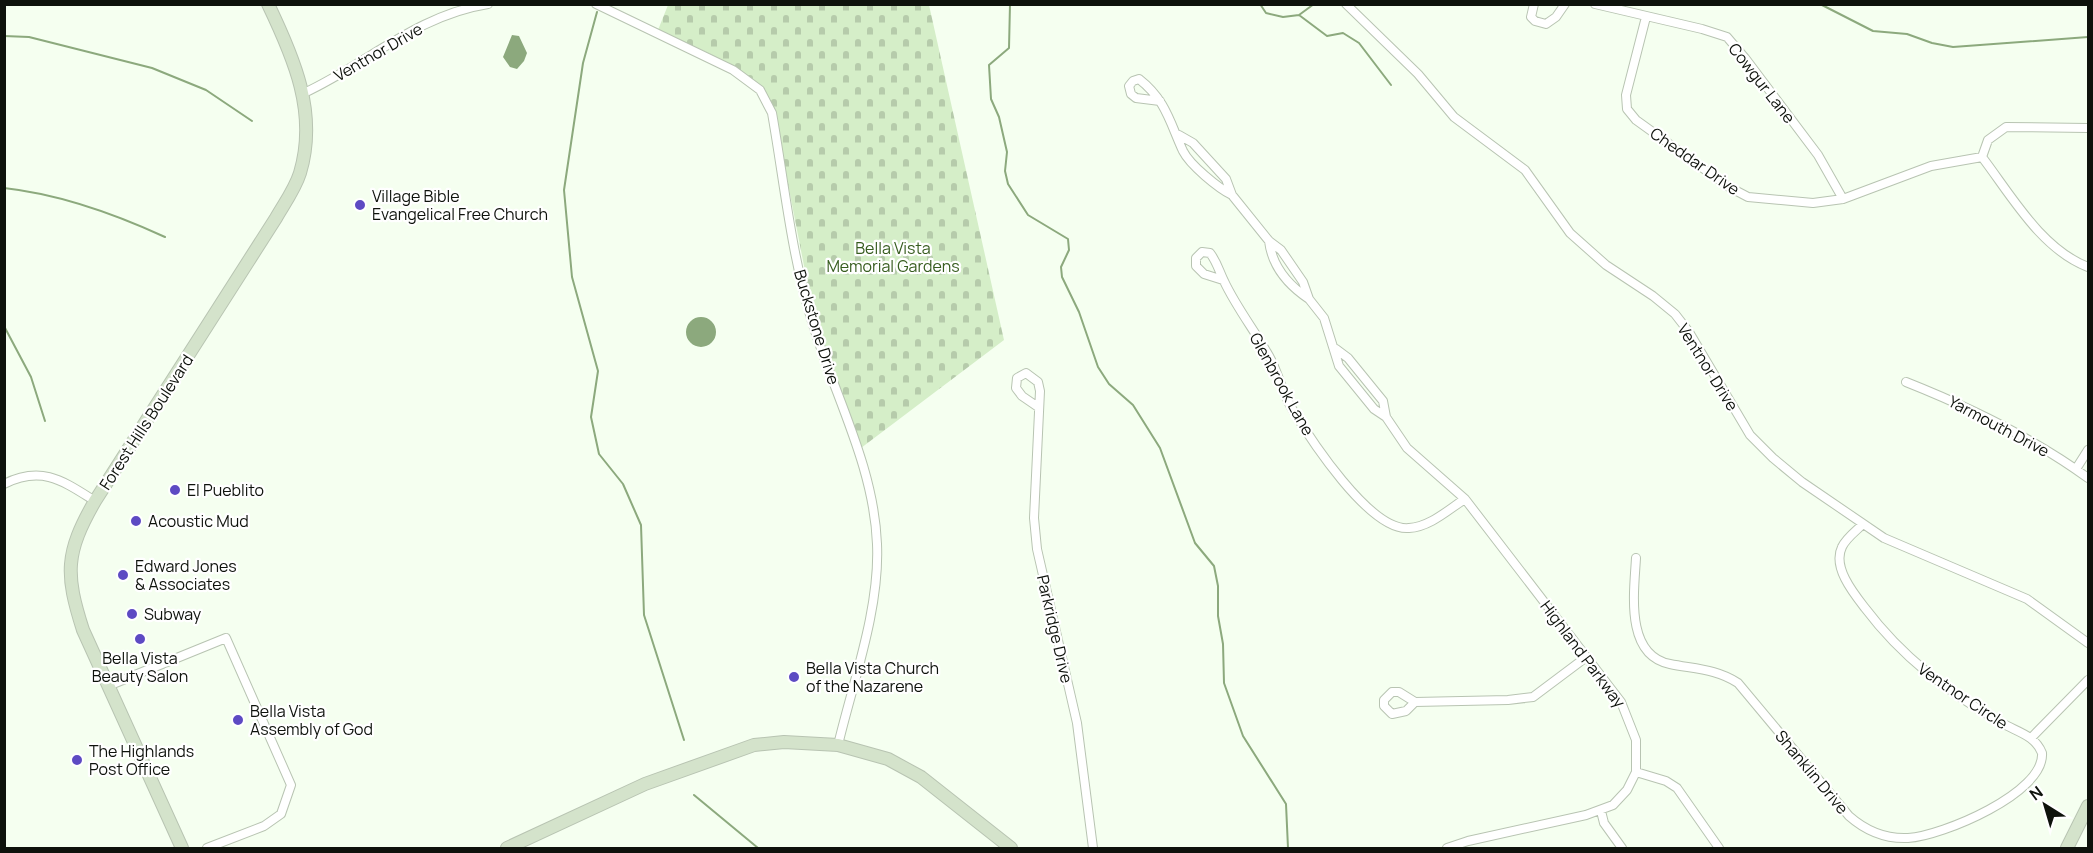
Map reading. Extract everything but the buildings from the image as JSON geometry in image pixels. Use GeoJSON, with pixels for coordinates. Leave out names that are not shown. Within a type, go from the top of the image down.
{"type":"FeatureCollection","features":[{"type":"Feature","properties":{"kind":"main road","name":"Forest Hills Boulevard"},"geometry":{"type":"LineString","coordinates":[[182,849],[83,630],[71,593],[69,569],[74,545],[95,501],[276,218],[299,175],[306,146],[304,93],[283,35],[268,4]]}},
{"type":"Feature","properties":{"kind":"main road"},"geometry":{"type":"LineString","coordinates":[[511,848],[645,784],[754,745],[784,742],[838,745],[888,759],[921,777],[1011,849]]}},
{"type":"Feature","properties":{"kind":"main road"},"geometry":{"type":"LineString","coordinates":[[2067,849],[2088,806]]}},
{"type":"Feature","properties":{"kind":"street","name":"Ventnor Drive"},"geometry":{"type":"LineString","coordinates":[[304,93],[327,82],[410,31],[447,15],[488,4]]}},
{"type":"Feature","properties":{"kind":"street","name":"Buckstone Drive"},"geometry":{"type":"LineString","coordinates":[[596,4],[733,70],[760,90],[772,113],[800,282],[824,359],[864,470],[876,520],[875,585],[838,745]]}},
{"type":"Feature","properties":{"kind":"street","name":"Ventnor Drive"},"geometry":{"type":"LineString","coordinates":[[1346,4],[1418,74],[1454,117],[1525,170],[1570,233],[1606,265],[1653,296],[1675,314],[1689,332],[1750,435],[1773,458],[1802,482],[1884,538],[2027,599],[2088,643]]}},
{"type":"Feature","properties":{"kind":"street"},"geometry":{"type":"LineString","coordinates":[[1534,4],[1531,17],[1535,21],[1546,24],[1556,17],[1565,4]]}},
{"type":"Feature","properties":{"kind":"street"},"geometry":{"type":"LineString","coordinates":[[1595,4],[1646,17]]}},
{"type":"Feature","properties":{"kind":"street","name":"Cheddar Drive"},"geometry":{"type":"LineString","coordinates":[[1646,17],[1626,95],[1627,109],[1636,120],[1729,187],[1748,197],[1813,203],[1843,199],[1931,166],[1982,157]]}},
{"type":"Feature","properties":{"kind":"street","name":"Cowgur Lane"},"geometry":{"type":"LineString","coordinates":[[1646,17],[1727,37],[1818,155],[1843,199]]}},
{"type":"Feature","properties":{"kind":"street","name":"Highland Parkway"},"geometry":{"type":"LineString","coordinates":[[1160,101],[1179,135],[1193,143],[1226,179],[1232,195],[1269,241],[1281,250],[1303,282],[1309,299],[1324,318],[1336,349],[1339,366],[1374,409],[1386,417],[1407,448],[1465,499],[1628,715],[1636,740],[1636,772]]}},
{"type":"Feature","properties":{"kind":"street"},"geometry":{"type":"LineString","coordinates":[[2088,128],[2006,127],[1988,140],[1982,157],[2039,231],[2059,251],[2088,267]]}},
{"type":"Feature","properties":{"kind":"street","name":"Glenbrook Lane"},"geometry":{"type":"LineString","coordinates":[[1223,280],[1270,358],[1290,405],[1323,456],[1355,496],[1393,526],[1408,529],[1425,524],[1465,499]]}},
{"type":"Feature","properties":{"kind":"street","name":"Yarmouth Drive"},"geometry":{"type":"LineString","coordinates":[[1906,382],[1939,395],[2045,449],[2088,478]]}},
{"type":"Feature","properties":{"kind":"street","name":"Parkridge Drive"},"geometry":{"type":"LineString","coordinates":[[1038,407],[1034,518],[1037,549],[1077,723],[1094,849]]}},
{"type":"Feature","properties":{"kind":"street"},"geometry":{"type":"LineString","coordinates":[[2076,469],[2088,450]]}},
{"type":"Feature","properties":{"kind":"street"},"geometry":{"type":"LineString","coordinates":[[4,484],[27,476],[49,475],[95,501]]}},
{"type":"Feature","properties":{"kind":"street","name":"Ventnor Circle"},"geometry":{"type":"LineString","coordinates":[[1863,524],[1841,548],[1839,562],[1853,591],[1875,621],[1906,656],[1943,687],[2016,731],[2032,737]]}},
{"type":"Feature","properties":{"kind":"street","name":"Shanklin Drive"},"geometry":{"type":"LineString","coordinates":[[1636,558],[1634,611],[1637,630],[1650,656],[1669,664],[1715,671],[1738,683],[1849,816],[1866,829],[1887,836],[1919,837],[1957,826],[1987,810],[2025,785],[2040,768],[2042,753],[2032,737]]}},
{"type":"Feature","properties":{"kind":"street"},"geometry":{"type":"LineString","coordinates":[[108,686],[226,638],[291,785],[281,814],[264,826],[207,849]]}},
{"type":"Feature","properties":{"kind":"street"},"geometry":{"type":"LineString","coordinates":[[1416,702],[1508,700],[1533,697],[1585,658]]}},
{"type":"Feature","properties":{"kind":"street"},"geometry":{"type":"LineString","coordinates":[[2032,737],[2088,680]]}},
{"type":"Feature","properties":{"kind":"street"},"geometry":{"type":"LineString","coordinates":[[1447,849],[1468,841],[1601,811],[1612,805],[1627,789],[1636,772],[1666,781],[1677,788],[1719,849]]}},
{"type":"Feature","properties":{"kind":"street"},"geometry":{"type":"LineString","coordinates":[[1601,811],[1604,823],[1622,849]]}},
{"type":"Feature","properties":{"kind":"green space","name":"Bella Vista Memorial Gardens"},"geometry":{"type":"Polygon","coordinates":[[[668,5],[929,5],[1004,340],[861,448],[813,312],[773,107],[753,81],[739,70],[658,30],[668,5]]]}},
{"type":"Feature","properties":{"kind":"shaded area"},"geometry":{"type":"Polygon","coordinates":[[[512,35],[519,36],[527,53],[517,69],[510,67],[503,57],[512,35]]]}},
{"type":"Feature","properties":{"kind":"shaded area"},"geometry":{"type":"Polygon","coordinates":[[[701,317],[711,322],[716,332],[711,342],[701,347],[691,342],[686,332],[691,322],[701,317]]]}},
{"type":"Feature","properties":{"kind":"waterway"},"geometry":{"type":"LineString","coordinates":[[1010,4],[1009,48],[989,65],[991,99],[999,117],[1007,152],[1005,171],[1008,184],[1028,215],[1068,239],[1069,250],[1061,267],[1062,277],[1079,312],[1098,367],[1109,384],[1133,405],[1160,448],[1195,543],[1214,566],[1223,644],[1224,683],[1243,736],[1286,804],[1288,848]]}},
{"type":"Feature","properties":{"kind":"waterway"},"geometry":{"type":"LineString","coordinates":[[1260,4],[1266,13],[1283,17],[1299,15],[1327,36],[1343,33],[1359,43],[1391,85]]}},
{"type":"Feature","properties":{"kind":"waterway"},"geometry":{"type":"LineString","coordinates":[[1299,15],[1314,4]]}},
{"type":"Feature","properties":{"kind":"waterway"},"geometry":{"type":"LineString","coordinates":[[1820,4],[1873,31],[1907,34],[1932,43],[1953,47],[2088,37]]}},
{"type":"Feature","properties":{"kind":"waterway"},"geometry":{"type":"LineString","coordinates":[[597,12],[583,63],[564,190],[572,277],[598,371],[591,417],[599,454],[623,484],[641,525],[644,615],[684,740]]}},
{"type":"Feature","properties":{"kind":"waterway"},"geometry":{"type":"LineString","coordinates":[[4,36],[29,37],[152,68],[206,90],[252,121]]}},
{"type":"Feature","properties":{"kind":"waterway"},"geometry":{"type":"LineString","coordinates":[[4,188],[45,195],[86,206],[165,237]]}},
{"type":"Feature","properties":{"kind":"waterway"},"geometry":{"type":"LineString","coordinates":[[4,326],[31,377],[45,421]]}},
{"type":"Feature","properties":{"kind":"waterway"},"geometry":{"type":"LineString","coordinates":[[694,795],[758,848]]}},
{"type":"Feature","properties":{"kind":"place","name":"Village Bible Evangelical Free Church"},"geometry":{"type":"Point","coordinates":[360,205]}},
{"type":"Feature","properties":{"kind":"place","name":"El Pueblito"},"geometry":{"type":"Point","coordinates":[175,490]}},
{"type":"Feature","properties":{"kind":"place","name":"Acoustic Mud"},"geometry":{"type":"Point","coordinates":[136,521]}},
{"type":"Feature","properties":{"kind":"place","name":"Edward Jones & Associates"},"geometry":{"type":"Point","coordinates":[123,575]}},
{"type":"Feature","properties":{"kind":"place","name":"Subway"},"geometry":{"type":"Point","coordinates":[132,614]}},
{"type":"Feature","properties":{"kind":"place","name":"Bella Vista Beauty Salon"},"geometry":{"type":"Point","coordinates":[140,639]}},
{"type":"Feature","properties":{"kind":"place","name":"Bella Vista Church of the Nazarene"},"geometry":{"type":"Point","coordinates":[794,677]}},
{"type":"Feature","properties":{"kind":"place","name":"Bella Vista Assembly of God"},"geometry":{"type":"Point","coordinates":[238,720]}},
{"type":"Feature","properties":{"kind":"place","name":"The Highlands Post Office"},"geometry":{"type":"Point","coordinates":[77,760]}}]}
